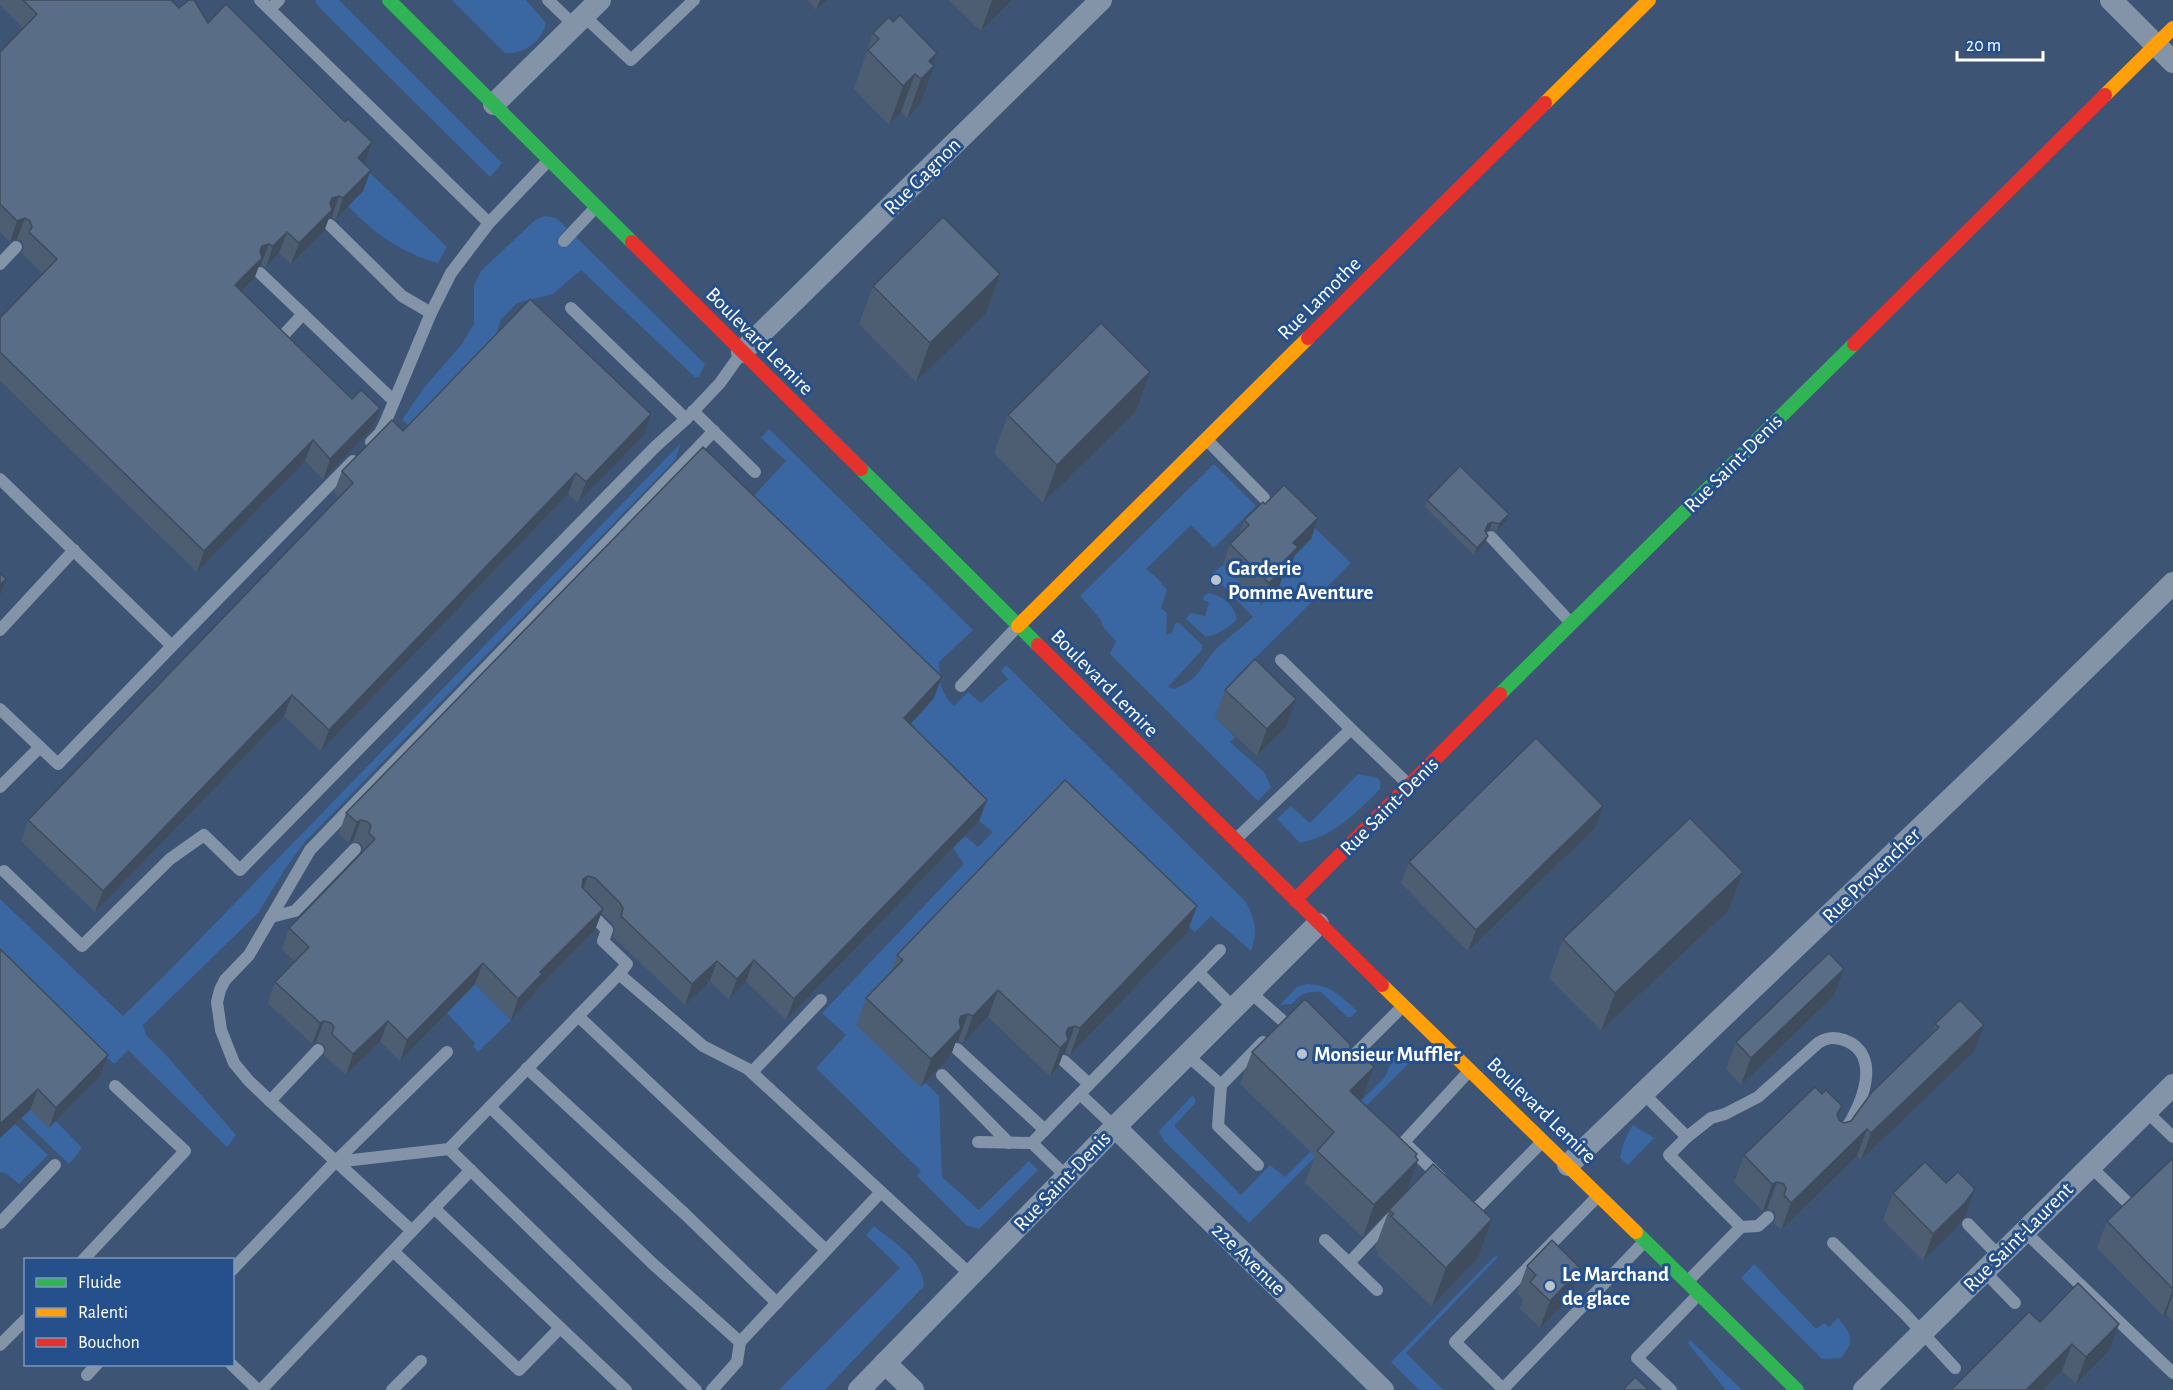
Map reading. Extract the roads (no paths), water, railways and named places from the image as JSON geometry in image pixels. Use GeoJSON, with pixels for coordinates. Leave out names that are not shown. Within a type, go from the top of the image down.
{"type":"FeatureCollection","features":[{"type":"Feature","properties":{"kind":"street","name":"Boulevard Lemire"},"geometry":{"type":"LineString","coordinates":[[389,0],[1318,924],[1470,1069],[1797,1390]]}},
{"type":"Feature","properties":{"kind":"street"},"geometry":{"type":"LineString","coordinates":[[494,104],[600,0]]}},
{"type":"Feature","properties":{"kind":"street","name":"Rue Gagnon"},"geometry":{"type":"LineString","coordinates":[[742,352],[1101,0]]}},
{"type":"Feature","properties":{"kind":"street","name":"Rue Lamothe"},"geometry":{"type":"LineString","coordinates":[[1018,626],[1649,0]]}},
{"type":"Feature","properties":{"kind":"street"},"geometry":{"type":"LineString","coordinates":[[2111,0],[2173,62]]}},
{"type":"Feature","properties":{"kind":"street","name":"Rue Saint-Denis"},"geometry":{"type":"LineString","coordinates":[[1295,900],[1571,623],[2173,28]]}},
{"type":"Feature","properties":{"kind":"street","name":"Rue Provencher"},"geometry":{"type":"LineString","coordinates":[[1568,1165],[2031,723],[2173,583]]}},
{"type":"Feature","properties":{"kind":"street","name":"Rue Saint-Denis"},"geometry":{"type":"LineString","coordinates":[[859,1390],[1115,1127],[1318,924]]}},
{"type":"Feature","properties":{"kind":"street","name":"Rue Saint-Laurent"},"geometry":{"type":"LineString","coordinates":[[1864,1390],[2173,1085]]}},
{"type":"Feature","properties":{"kind":"street","name":"22e Avenue"},"geometry":{"type":"LineString","coordinates":[[1115,1127],[1383,1390]]}},
{"type":"Feature","properties":{"kind":"street"},"geometry":{"type":"LineString","coordinates":[[885,1363],[913,1390]]}},
{"type":"Feature","properties":{"kind":"lane"},"geometry":{"type":"LineString","coordinates":[[548,0],[579,20],[631,60],[694,0]]}},
{"type":"Feature","properties":{"kind":"lane"},"geometry":{"type":"LineString","coordinates":[[270,3],[489,224]]}},
{"type":"Feature","properties":{"kind":"lane"},"geometry":{"type":"LineString","coordinates":[[0,709],[58,764],[380,433],[431,313],[456,265],[489,224],[549,160]]}},
{"type":"Feature","properties":{"kind":"lane"},"geometry":{"type":"LineString","coordinates":[[564,241],[596,207]]}},
{"type":"Feature","properties":{"kind":"lane"},"geometry":{"type":"LineString","coordinates":[[330,225],[402,296],[431,313]]}},
{"type":"Feature","properties":{"kind":"lane"},"geometry":{"type":"LineString","coordinates":[[0,264],[16,247]]}},
{"type":"Feature","properties":{"kind":"lane"},"geometry":{"type":"LineString","coordinates":[[260,273],[394,401]]}},
{"type":"Feature","properties":{"kind":"lane"},"geometry":{"type":"LineString","coordinates":[[571,308],[689,415],[714,431],[755,472]]}},
{"type":"Feature","properties":{"kind":"lane"},"geometry":{"type":"LineString","coordinates":[[286,349],[278,341],[303,314]]}},
{"type":"Feature","properties":{"kind":"lane"},"geometry":{"type":"LineString","coordinates":[[4,871],[82,946],[170,859],[204,834],[240,870],[689,415],[720,383],[742,352]]}},
{"type":"Feature","properties":{"kind":"lane"},"geometry":{"type":"LineString","coordinates":[[412,1231],[249,1082],[234,1063],[221,1030],[217,1002],[220,990],[225,980],[249,955],[310,850],[714,431]]}},
{"type":"Feature","properties":{"kind":"lane"},"geometry":{"type":"LineString","coordinates":[[1206,440],[1264,498]]}},
{"type":"Feature","properties":{"kind":"lane"},"geometry":{"type":"LineString","coordinates":[[0,479],[172,646]]}},
{"type":"Feature","properties":{"kind":"lane"},"geometry":{"type":"LineString","coordinates":[[1491,537],[1571,623]]}},
{"type":"Feature","properties":{"kind":"lane"},"geometry":{"type":"LineString","coordinates":[[0,630],[74,550]]}},
{"type":"Feature","properties":{"kind":"lane"},"geometry":{"type":"LineString","coordinates":[[961,686],[1018,626]]}},
{"type":"Feature","properties":{"kind":"lane"},"geometry":{"type":"LineString","coordinates":[[1281,660],[1409,785]]}},
{"type":"Feature","properties":{"kind":"lane"},"geometry":{"type":"LineString","coordinates":[[1234,841],[1351,729]]}},
{"type":"Feature","properties":{"kind":"lane"},"geometry":{"type":"LineString","coordinates":[[0,787],[40,747]]}},
{"type":"Feature","properties":{"kind":"lane"},"geometry":{"type":"LineString","coordinates":[[271,916],[295,911],[355,849]]}},
{"type":"Feature","properties":{"kind":"lane"},"geometry":{"type":"LineString","coordinates":[[335,1162],[449,1149],[619,974],[627,964],[603,941],[607,930],[582,905]]}},
{"type":"Feature","properties":{"kind":"lane"},"geometry":{"type":"LineString","coordinates":[[1032,1143],[1220,951]]}},
{"type":"Feature","properties":{"kind":"lane"},"geometry":{"type":"LineString","coordinates":[[1199,973],[1234,1008]]}},
{"type":"Feature","properties":{"kind":"lane"},"geometry":{"type":"LineString","coordinates":[[619,974],[703,1046],[752,1072],[971,1275]]}},
{"type":"Feature","properties":{"kind":"lane"},"geometry":{"type":"LineString","coordinates":[[1250,992],[1277,1028]]}},
{"type":"Feature","properties":{"kind":"lane"},"geometry":{"type":"LineString","coordinates":[[752,1072],[821,1000]]}},
{"type":"Feature","properties":{"kind":"lane"},"geometry":{"type":"LineString","coordinates":[[1332,1050],[1347,1068],[1404,1005]]}},
{"type":"Feature","properties":{"kind":"lane"},"geometry":{"type":"LineString","coordinates":[[578,1016],[826,1250]]}},
{"type":"Feature","properties":{"kind":"lane"},"geometry":{"type":"LineString","coordinates":[[1258,1166],[1218,1126],[1221,1085],[1277,1028],[1291,1018],[1296,1018]]}},
{"type":"Feature","properties":{"kind":"lane"},"geometry":{"type":"LineString","coordinates":[[1741,1227],[1669,1155],[1687,1137],[1711,1118],[1725,1114],[1758,1097],[1818,1043],[1836,1037],[1849,1041],[1857,1048],[1863,1054],[1866,1066],[1866,1080],[1861,1102],[1851,1122],[1839,1138]]}},
{"type":"Feature","properties":{"kind":"lane"},"geometry":{"type":"LineString","coordinates":[[957,1049],[1045,1130]]}},
{"type":"Feature","properties":{"kind":"lane"},"geometry":{"type":"LineString","coordinates":[[270,1101],[318,1050]]}},
{"type":"Feature","properties":{"kind":"lane"},"geometry":{"type":"LineString","coordinates":[[234,1267],[335,1162],[447,1052]]}},
{"type":"Feature","properties":{"kind":"lane"},"geometry":{"type":"LineString","coordinates":[[1187,1055],[1221,1085]]}},
{"type":"Feature","properties":{"kind":"lane"},"geometry":{"type":"LineString","coordinates":[[1064,1061],[1089,1084]]}},
{"type":"Feature","properties":{"kind":"lane"},"geometry":{"type":"LineString","coordinates":[[527,1068],[777,1303]]}},
{"type":"Feature","properties":{"kind":"lane"},"geometry":{"type":"LineString","coordinates":[[1470,1069],[1404,1142],[1432,1176],[1456,1191],[1475,1210],[1543,1141]]}},
{"type":"Feature","properties":{"kind":"lane"},"geometry":{"type":"LineString","coordinates":[[942,1075],[1009,1143]]}},
{"type":"Feature","properties":{"kind":"lane"},"geometry":{"type":"LineString","coordinates":[[84,1258],[185,1151],[116,1086]]}},
{"type":"Feature","properties":{"kind":"lane"},"geometry":{"type":"LineString","coordinates":[[1643,1093],[1687,1137]]}},
{"type":"Feature","properties":{"kind":"lane"},"geometry":{"type":"LineString","coordinates":[[1080,1094],[1115,1127]]}},
{"type":"Feature","properties":{"kind":"lane"},"geometry":{"type":"LineString","coordinates":[[490,1107],[653,1264],[740,1342]]}},
{"type":"Feature","properties":{"kind":"lane"},"geometry":{"type":"LineString","coordinates":[[2146,1111],[2173,1137]]}},
{"type":"Feature","properties":{"kind":"lane"},"geometry":{"type":"LineString","coordinates":[[978,1142],[1032,1143],[1067,1177]]}},
{"type":"Feature","properties":{"kind":"lane"},"geometry":{"type":"LineString","coordinates":[[449,1149],[696,1390]]}},
{"type":"Feature","properties":{"kind":"lane"},"geometry":{"type":"LineString","coordinates":[[0,1223],[55,1165]]}},
{"type":"Feature","properties":{"kind":"lane"},"geometry":{"type":"LineString","coordinates":[[2090,1166],[2128,1203]]}},
{"type":"Feature","properties":{"kind":"lane"},"geometry":{"type":"LineString","coordinates":[[232,1366],[260,1390],[471,1170]]}},
{"type":"Feature","properties":{"kind":"lane"},"geometry":{"type":"LineString","coordinates":[[712,1390],[737,1362],[740,1342],[881,1192]]}},
{"type":"Feature","properties":{"kind":"lane"},"geometry":{"type":"LineString","coordinates":[[1599,1195],[1455,1342],[1503,1389],[1645,1241]]}},
{"type":"Feature","properties":{"kind":"lane"},"geometry":{"type":"LineString","coordinates":[[1349,1263],[1406,1204]]}},
{"type":"Feature","properties":{"kind":"lane"},"geometry":{"type":"LineString","coordinates":[[434,1208],[626,1390]]}},
{"type":"Feature","properties":{"kind":"lane"},"geometry":{"type":"LineString","coordinates":[[1687,1282],[1741,1227],[1758,1226],[1768,1217]]}},
{"type":"Feature","properties":{"kind":"lane"},"geometry":{"type":"LineString","coordinates":[[1968,1224],[2015,1303]]}},
{"type":"Feature","properties":{"kind":"lane"},"geometry":{"type":"LineString","coordinates":[[2025,1231],[2173,1373]]}},
{"type":"Feature","properties":{"kind":"lane"},"geometry":{"type":"LineString","coordinates":[[1325,1240],[1377,1290]]}},
{"type":"Feature","properties":{"kind":"lane"},"geometry":{"type":"LineString","coordinates":[[1833,1243],[1955,1368]]}},
{"type":"Feature","properties":{"kind":"lane"},"geometry":{"type":"LineString","coordinates":[[393,1251],[519,1370],[560,1328]]}},
{"type":"Feature","properties":{"kind":"lane"},"geometry":{"type":"LineString","coordinates":[[1671,1390],[1637,1358],[1699,1294]]}},
{"type":"Feature","properties":{"kind":"lane"},"geometry":{"type":"LineString","coordinates":[[0,1345],[24,1321]]}},
{"type":"Feature","properties":{"kind":"lane"},"geometry":{"type":"LineString","coordinates":[[392,1390],[421,1361]]}},
{"type":"Feature","properties":{"kind":"lane"},"geometry":{"type":"LineString","coordinates":[[87,1375],[96,1366]]}},
{"type":"Feature","properties":{"kind":"place","name":"Garderie Pomme Aventure"},"geometry":{"type":"Point","coordinates":[1216,580]}},
{"type":"Feature","properties":{"kind":"place","name":"Monsieur Muffler"},"geometry":{"type":"Point","coordinates":[1302,1054]}},
{"type":"Feature","properties":{"kind":"place","name":"Le Marchand de glace"},"geometry":{"type":"Point","coordinates":[1550,1286]}}]}
